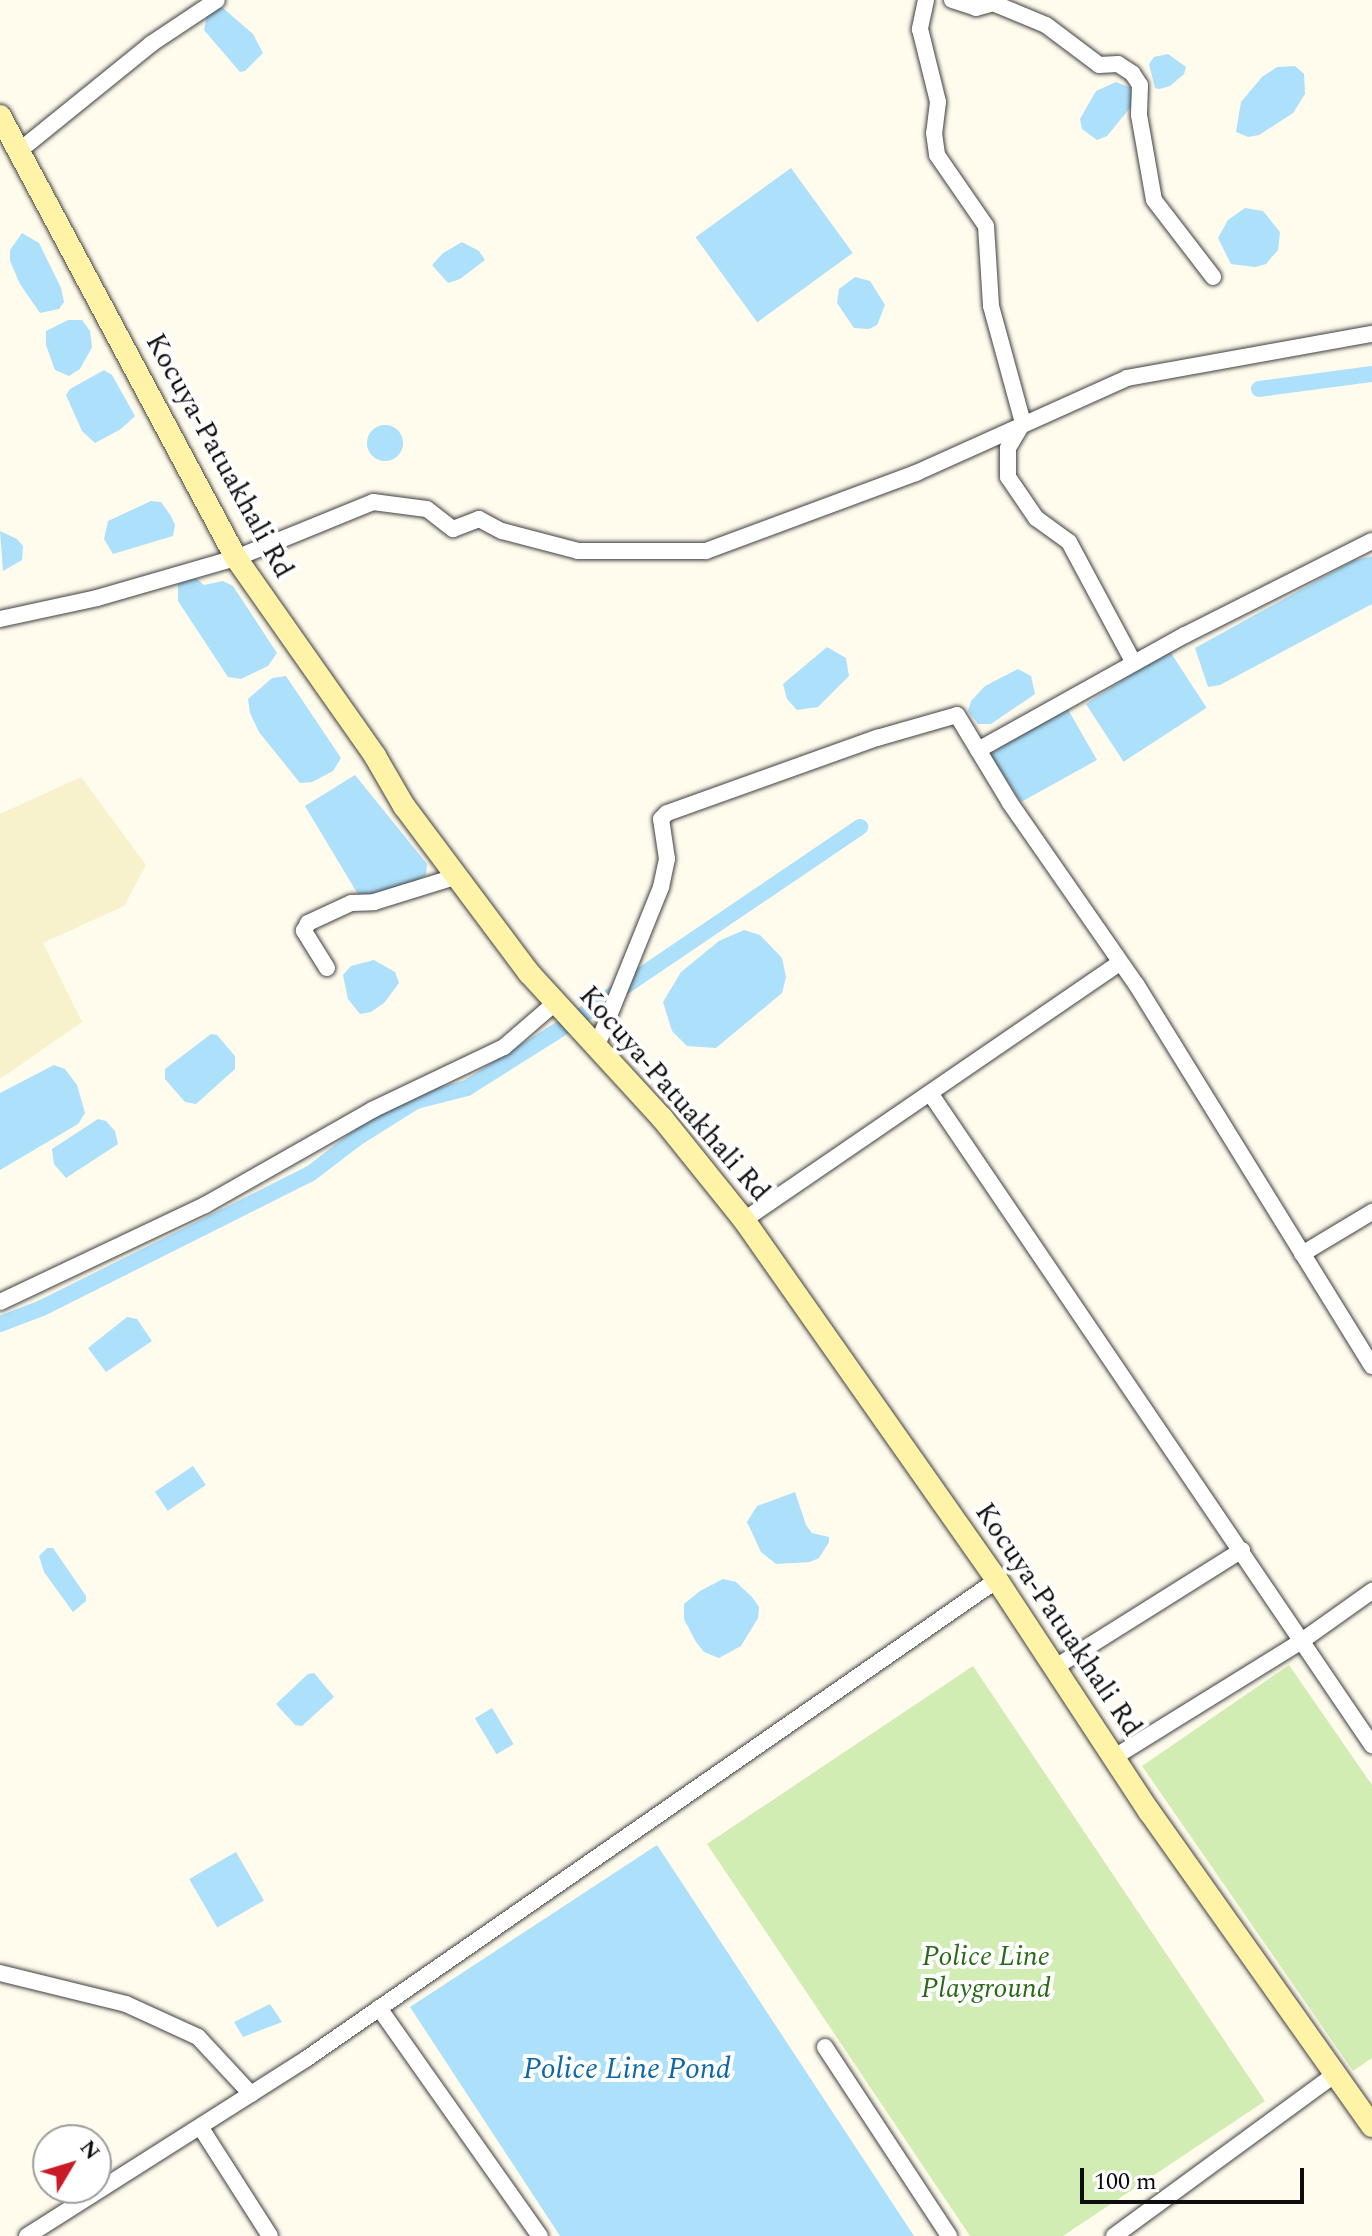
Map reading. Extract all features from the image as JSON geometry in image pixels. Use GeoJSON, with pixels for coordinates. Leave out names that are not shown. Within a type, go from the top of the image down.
{"type":"FeatureCollection","features":[{"type":"Feature","properties":{"kind":"main road","name":"Kocuya-Patuakhali Rd"},"geometry":{"type":"LineString","coordinates":[[0,116],[236,558],[455,877],[555,1003],[662,1118],[744,1220],[997,1580],[1113,1758],[1372,2126]]}},
{"type":"Feature","properties":{"kind":"street"},"geometry":{"type":"LineString","coordinates":[[19,151],[151,44],[217,0]]}},
{"type":"Feature","properties":{"kind":"street"},"geometry":{"type":"LineString","coordinates":[[926,0],[920,29],[938,102],[934,133],[937,155],[986,226],[991,306],[1023,423],[1008,448],[1008,477],[1036,518],[1069,542],[1134,663]]}},
{"type":"Feature","properties":{"kind":"street"},"geometry":{"type":"LineString","coordinates":[[952,0],[993,3],[1046,25],[1099,65],[1118,64],[1132,73],[1140,85],[1139,115],[1154,200],[1213,277]]}},
{"type":"Feature","properties":{"kind":"street"},"geometry":{"type":"LineString","coordinates":[[0,619],[97,598],[236,558],[373,502],[427,509],[453,529],[479,519],[502,531],[578,551],[706,551],[916,473],[1127,378],[1372,334]]}},
{"type":"Feature","properties":{"kind":"street"},"geometry":{"type":"LineString","coordinates":[[978,750],[1134,663],[1372,541]]}},
{"type":"Feature","properties":{"kind":"street"},"geometry":{"type":"LineString","coordinates":[[590,1042],[613,1005],[661,887],[667,859],[661,819],[667,813],[877,738],[957,715],[1118,964],[1136,984],[1372,1366]]}},
{"type":"Feature","properties":{"kind":"street"},"geometry":{"type":"LineString","coordinates":[[327,968],[304,931],[308,923],[351,903],[374,902],[455,877]]}},
{"type":"Feature","properties":{"kind":"street"},"geometry":{"type":"LineString","coordinates":[[744,1220],[1118,964]]}},
{"type":"Feature","properties":{"kind":"street"},"geometry":{"type":"LineString","coordinates":[[0,1302],[205,1205],[372,1110],[504,1047],[555,1003]]}},
{"type":"Feature","properties":{"kind":"street"},"geometry":{"type":"LineString","coordinates":[[930,1093],[1372,1745]]}},
{"type":"Feature","properties":{"kind":"street"},"geometry":{"type":"LineString","coordinates":[[1302,1254],[1372,1212]]}},
{"type":"Feature","properties":{"kind":"street"},"geometry":{"type":"LineString","coordinates":[[1054,1668],[1242,1550]]}},
{"type":"Feature","properties":{"kind":"street"},"geometry":{"type":"LineString","coordinates":[[27,2236],[201,2128],[379,2008],[997,1580]]}},
{"type":"Feature","properties":{"kind":"street"},"geometry":{"type":"LineString","coordinates":[[1113,1758],[1303,1640],[1372,1591]]}},
{"type":"Feature","properties":{"kind":"street"},"geometry":{"type":"LineString","coordinates":[[0,1973],[126,2004],[198,2037],[251,2094]]}},
{"type":"Feature","properties":{"kind":"street"},"geometry":{"type":"LineString","coordinates":[[379,2008],[540,2236]]}},
{"type":"Feature","properties":{"kind":"street"},"geometry":{"type":"LineString","coordinates":[[825,2047],[949,2236]]}},
{"type":"Feature","properties":{"kind":"street"},"geometry":{"type":"LineString","coordinates":[[1114,2236],[1335,2074]]}},
{"type":"Feature","properties":{"kind":"street"},"geometry":{"type":"LineString","coordinates":[[201,2128],[270,2236]]}},
{"type":"Feature","properties":{"kind":"shaded area"},"geometry":{"type":"Polygon","coordinates":[[[81,777],[146,865],[124,906],[43,943],[82,1022],[0,1079],[0,814],[81,777]]]}},
{"type":"Feature","properties":{"kind":"green space"},"geometry":{"type":"Polygon","coordinates":[[[1289,1665],[1372,1785],[1372,2058],[1353,2071],[1142,1766],[1289,1665]]]}},
{"type":"Feature","properties":{"kind":"green space","name":"Police Line Playground"},"geometry":{"type":"Polygon","coordinates":[[[973,1666],[1265,2101],[1063,2236],[970,2236],[707,1844],[973,1666]]]}},
{"type":"Feature","properties":{"kind":"water"},"geometry":{"type":"Polygon","coordinates":[[[216,7],[223,8],[253,34],[263,53],[245,71],[240,72],[204,30],[207,15],[216,7]]]}},
{"type":"Feature","properties":{"kind":"water"},"geometry":{"type":"Polygon","coordinates":[[[1168,54],[1186,67],[1184,74],[1170,86],[1155,88],[1149,64],[1154,57],[1168,54]]]}},
{"type":"Feature","properties":{"kind":"water"},"geometry":{"type":"Polygon","coordinates":[[[1295,66],[1304,74],[1305,94],[1293,113],[1259,135],[1248,137],[1236,132],[1241,102],[1262,77],[1277,67],[1295,66]]]}},
{"type":"Feature","properties":{"kind":"water"},"geometry":{"type":"Polygon","coordinates":[[[1116,82],[1129,87],[1135,95],[1130,108],[1107,136],[1097,140],[1082,129],[1080,119],[1096,91],[1116,82]]]}},
{"type":"Feature","properties":{"kind":"water"},"geometry":{"type":"Polygon","coordinates":[[[791,168],[853,253],[757,322],[696,237],[791,168]]]}},
{"type":"Feature","properties":{"kind":"water"},"geometry":{"type":"Polygon","coordinates":[[[1245,208],[1263,211],[1280,232],[1278,250],[1266,264],[1255,267],[1231,264],[1218,238],[1228,220],[1245,208]]]}},
{"type":"Feature","properties":{"kind":"water"},"geometry":{"type":"Polygon","coordinates":[[[22,233],[39,243],[61,288],[64,302],[59,309],[40,313],[20,284],[10,261],[10,250],[22,233]]]}},
{"type":"Feature","properties":{"kind":"water"},"geometry":{"type":"Polygon","coordinates":[[[462,242],[479,251],[485,260],[460,279],[448,283],[432,265],[443,253],[462,242]]]}},
{"type":"Feature","properties":{"kind":"water"},"geometry":{"type":"Polygon","coordinates":[[[855,277],[870,281],[885,305],[877,325],[869,329],[854,328],[837,303],[839,289],[855,277]]]}},
{"type":"Feature","properties":{"kind":"water"},"geometry":{"type":"Polygon","coordinates":[[[68,320],[82,320],[90,331],[92,347],[80,369],[69,376],[55,370],[46,345],[46,331],[68,320]]]}},
{"type":"Feature","properties":{"kind":"water"},"geometry":{"type":"Polygon","coordinates":[[[104,370],[112,375],[135,416],[121,429],[95,443],[82,431],[66,395],[70,389],[104,370]]]}},
{"type":"Feature","properties":{"kind":"water"},"geometry":{"type":"Polygon","coordinates":[[[385,425],[398,430],[403,443],[398,456],[385,461],[372,456],[367,443],[372,430],[385,425]]]}},
{"type":"Feature","properties":{"kind":"water"},"geometry":{"type":"Polygon","coordinates":[[[151,501],[161,502],[171,516],[175,525],[173,536],[113,554],[104,539],[108,521],[151,501]]]}},
{"type":"Feature","properties":{"kind":"water"},"geometry":{"type":"Polygon","coordinates":[[[0,531],[17,539],[23,546],[22,560],[3,571],[0,531]]]}},
{"type":"Feature","properties":{"kind":"water"},"geometry":{"type":"Polygon","coordinates":[[[1372,556],[1372,604],[1220,685],[1208,687],[1195,648],[1353,561],[1372,556]]]}},
{"type":"Feature","properties":{"kind":"water"},"geometry":{"type":"Polygon","coordinates":[[[195,577],[204,585],[223,581],[233,586],[277,653],[268,666],[241,679],[228,677],[178,601],[178,584],[195,577]]]}},
{"type":"Feature","properties":{"kind":"water"},"geometry":{"type":"Polygon","coordinates":[[[827,647],[846,658],[849,676],[818,707],[797,710],[787,699],[783,684],[827,647]]]}},
{"type":"Feature","properties":{"kind":"water"},"geometry":{"type":"Polygon","coordinates":[[[1169,650],[1207,708],[1124,762],[1086,704],[1169,650]]]}},
{"type":"Feature","properties":{"kind":"water"},"geometry":{"type":"Polygon","coordinates":[[[1018,669],[1031,676],[1035,694],[991,724],[978,724],[968,711],[971,701],[985,686],[1018,669]]]}},
{"type":"Feature","properties":{"kind":"water"},"geometry":{"type":"Polygon","coordinates":[[[286,676],[341,758],[333,771],[312,782],[300,783],[259,732],[250,713],[248,699],[272,678],[286,676]]]}},
{"type":"Feature","properties":{"kind":"water"},"geometry":{"type":"Polygon","coordinates":[[[1066,706],[1097,760],[1021,802],[990,755],[1020,732],[1066,706]]]}},
{"type":"Feature","properties":{"kind":"water"},"geometry":{"type":"Polygon","coordinates":[[[355,775],[427,864],[426,875],[406,888],[362,901],[305,806],[355,775]]]}},
{"type":"Feature","properties":{"kind":"water"},"geometry":{"type":"Polygon","coordinates":[[[744,930],[760,935],[782,958],[786,977],[782,993],[716,1048],[687,1046],[672,1031],[663,1002],[681,972],[719,941],[744,930]]]}},
{"type":"Feature","properties":{"kind":"water"},"geometry":{"type":"Polygon","coordinates":[[[374,960],[395,972],[399,983],[384,1003],[371,1012],[360,1014],[348,999],[343,975],[351,966],[374,960]]]}},
{"type":"Feature","properties":{"kind":"water"},"geometry":{"type":"Polygon","coordinates":[[[211,1034],[217,1035],[235,1056],[235,1069],[196,1104],[185,1102],[165,1079],[165,1069],[211,1034]]]}},
{"type":"Feature","properties":{"kind":"water"},"geometry":{"type":"Polygon","coordinates":[[[54,1065],[65,1069],[77,1085],[85,1113],[78,1124],[0,1170],[0,1093],[54,1065]]]}},
{"type":"Feature","properties":{"kind":"water"},"geometry":{"type":"Polygon","coordinates":[[[98,1119],[106,1121],[115,1131],[118,1144],[66,1178],[54,1164],[52,1149],[98,1119]]]}},
{"type":"Feature","properties":{"kind":"water"},"geometry":{"type":"Polygon","coordinates":[[[127,1317],[137,1319],[152,1341],[106,1372],[88,1348],[127,1317]]]}},
{"type":"Feature","properties":{"kind":"water"},"geometry":{"type":"Polygon","coordinates":[[[193,1466],[206,1485],[168,1511],[155,1492],[193,1466]]]}},
{"type":"Feature","properties":{"kind":"water"},"geometry":{"type":"Polygon","coordinates":[[[795,1492],[806,1525],[812,1533],[829,1537],[829,1542],[819,1558],[810,1562],[776,1564],[761,1552],[747,1522],[757,1506],[795,1492]]]}},
{"type":"Feature","properties":{"kind":"water"},"geometry":{"type":"Polygon","coordinates":[[[47,1548],[53,1548],[86,1596],[86,1601],[73,1612],[44,1572],[39,1556],[47,1548]]]}},
{"type":"Feature","properties":{"kind":"water"},"geometry":{"type":"Polygon","coordinates":[[[723,1579],[736,1582],[759,1607],[758,1618],[741,1646],[719,1658],[704,1652],[696,1642],[684,1619],[684,1604],[723,1579]]]}},
{"type":"Feature","properties":{"kind":"water"},"geometry":{"type":"Polygon","coordinates":[[[314,1673],[334,1697],[302,1726],[295,1725],[276,1704],[308,1674],[314,1673]]]}},
{"type":"Feature","properties":{"kind":"water"},"geometry":{"type":"Polygon","coordinates":[[[492,1708],[514,1744],[496,1754],[475,1718],[492,1708]]]}},
{"type":"Feature","properties":{"kind":"water","name":"Police Line Pond"},"geometry":{"type":"Polygon","coordinates":[[[657,1845],[914,2236],[560,2236],[410,2007],[657,1845]]]}},
{"type":"Feature","properties":{"kind":"water"},"geometry":{"type":"Polygon","coordinates":[[[236,1852],[264,1900],[217,1927],[189,1879],[236,1852]]]}},
{"type":"Feature","properties":{"kind":"water"},"geometry":{"type":"Polygon","coordinates":[[[270,2004],[282,2022],[243,2037],[234,2022],[270,2004]]]}},
{"type":"Feature","properties":{"kind":"waterway"},"geometry":{"type":"LineString","coordinates":[[1259,389],[1372,374]]}},
{"type":"Feature","properties":{"kind":"waterway"},"geometry":{"type":"LineString","coordinates":[[0,1324],[42,1308],[310,1174],[357,1138],[416,1101],[467,1088],[587,1012],[860,827]]}}]}
